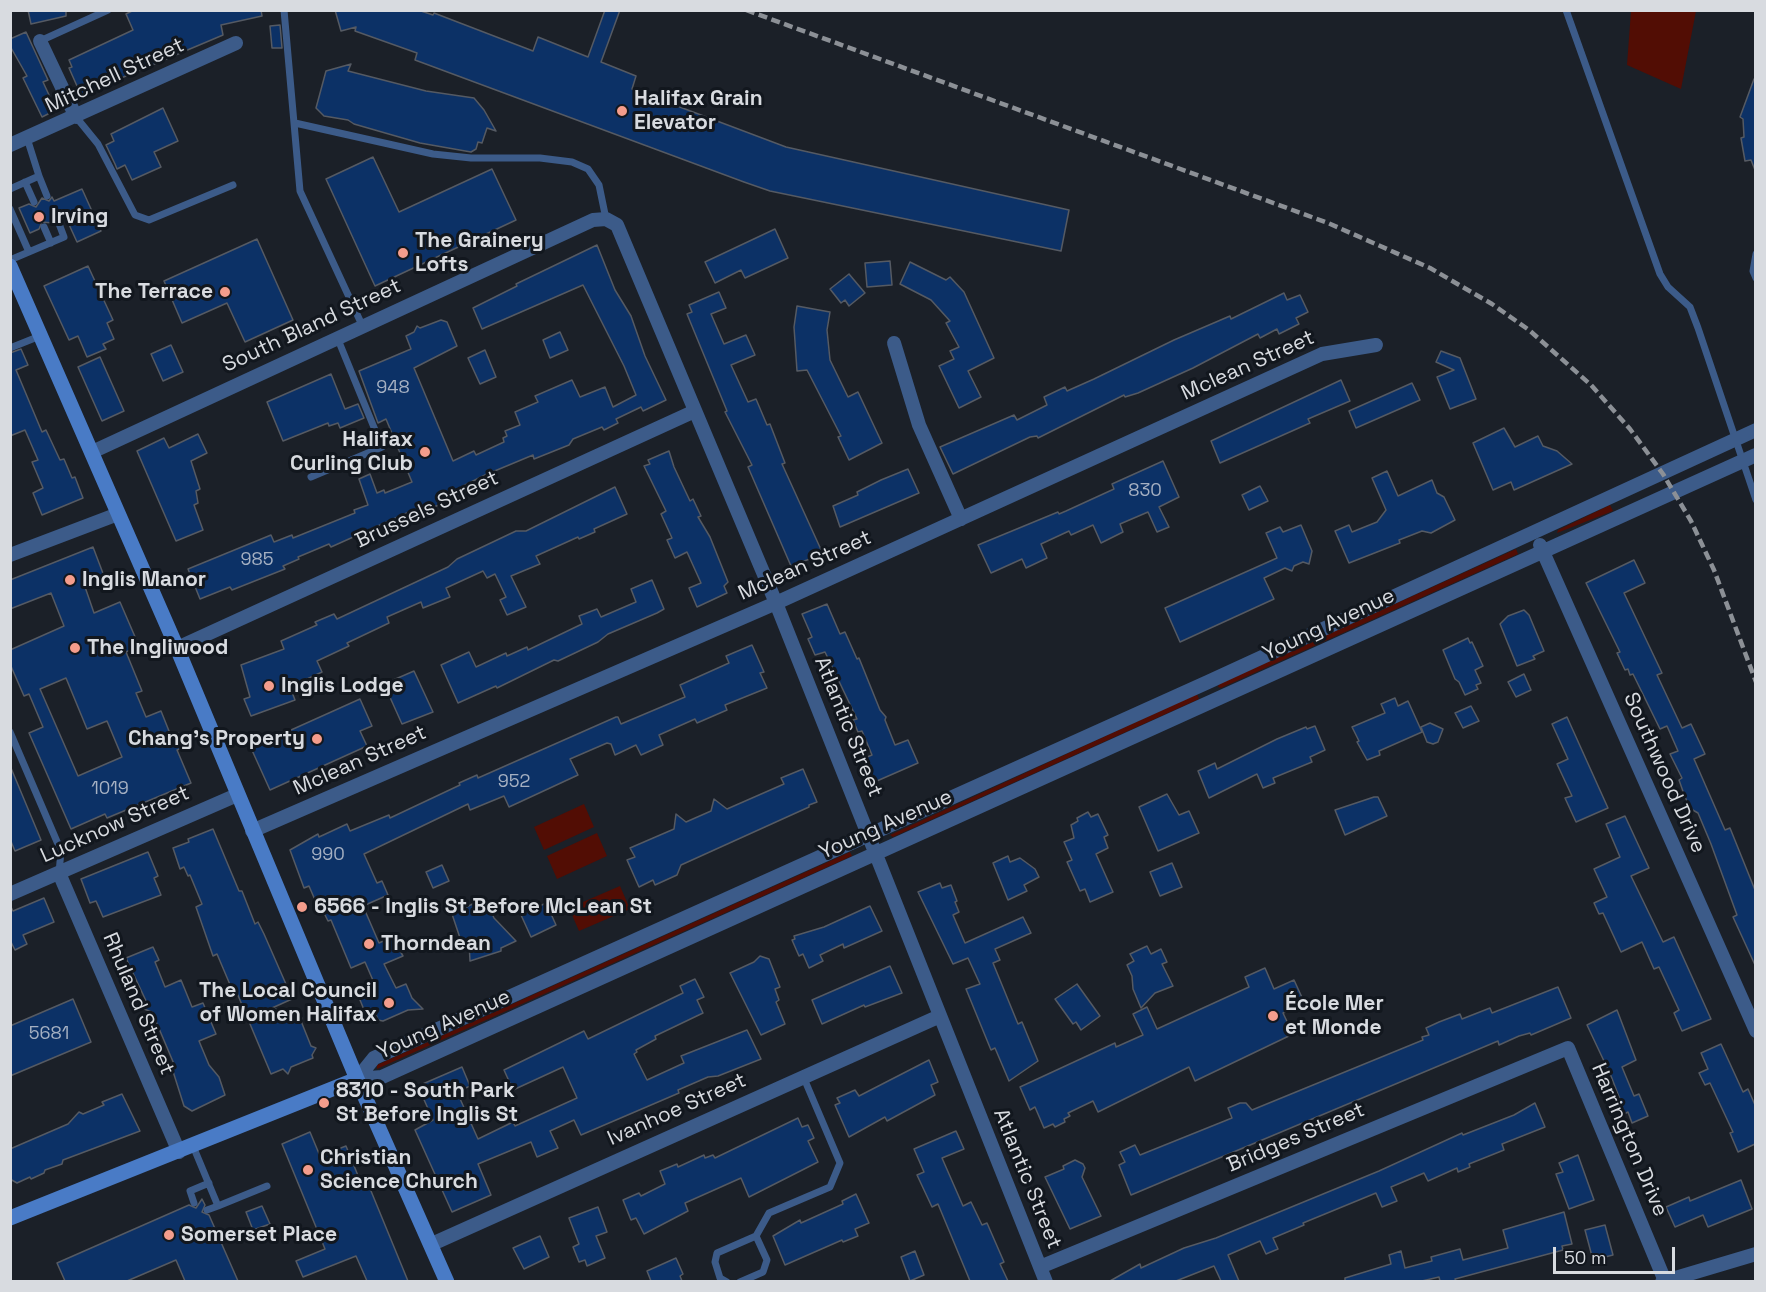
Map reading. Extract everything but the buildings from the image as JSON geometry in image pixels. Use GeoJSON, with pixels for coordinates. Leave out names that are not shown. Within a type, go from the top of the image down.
{"type":"FeatureCollection","features":[{"type":"Feature","properties":{"kind":"street"},"geometry":{"type":"LineString","coordinates":[[40,40],[76,117]]}},
{"type":"Feature","properties":{"kind":"street","name":"Mitchell Street"},"geometry":{"type":"LineString","coordinates":[[10,145],[236,43]]}},
{"type":"Feature","properties":{"kind":"street","name":"South Bland Street"},"geometry":{"type":"LineString","coordinates":[[92,453],[362,325],[593,220],[611,222]]}},
{"type":"Feature","properties":{"kind":"street","name":"Atlantic Street"},"geometry":{"type":"LineString","coordinates":[[611,222],[696,411],[776,603],[1046,1281]]}},
{"type":"Feature","properties":{"kind":"street"},"geometry":{"type":"LineString","coordinates":[[10,266],[177,648],[357,1079],[447,1281]]}},
{"type":"Feature","properties":{"kind":"street"},"geometry":{"type":"LineString","coordinates":[[894,343],[919,425],[961,519]]}},
{"type":"Feature","properties":{"kind":"street","name":"Mclean Street"},"geometry":{"type":"LineString","coordinates":[[252,831],[776,603],[1322,354],[1376,345]]}},
{"type":"Feature","properties":{"kind":"street","name":"Brussels Street"},"geometry":{"type":"LineString","coordinates":[[177,648],[696,411]]}},
{"type":"Feature","properties":{"kind":"street","name":"Young Avenue"},"geometry":{"type":"LineString","coordinates":[[357,1079],[374,1058],[1208,682],[1755,430]]}},
{"type":"Feature","properties":{"kind":"street","name":"Young Avenue"},"geometry":{"type":"LineString","coordinates":[[357,1079],[382,1077],[1755,455]]}},
{"type":"Feature","properties":{"kind":"street"},"geometry":{"type":"LineString","coordinates":[[10,555],[118,514]]}},
{"type":"Feature","properties":{"kind":"street","name":"Southwood Drive"},"geometry":{"type":"LineString","coordinates":[[1534,532],[1755,1031]]}},
{"type":"Feature","properties":{"kind":"street"},"geometry":{"type":"LineString","coordinates":[[1208,682],[1217,700]]}},
{"type":"Feature","properties":{"kind":"street","name":"Lucknow Street"},"geometry":{"type":"LineString","coordinates":[[10,894],[237,795]]}},
{"type":"Feature","properties":{"kind":"street","name":"Rhuland Street"},"geometry":{"type":"LineString","coordinates":[[59,873],[186,1149]]}},
{"type":"Feature","properties":{"kind":"street","name":"Ivanhoe Street"},"geometry":{"type":"LineString","coordinates":[[432,1244],[940,1016]]}},
{"type":"Feature","properties":{"kind":"street","name":"Bridges Street"},"geometry":{"type":"LineString","coordinates":[[1040,1267],[1568,1048]]}},
{"type":"Feature","properties":{"kind":"street","name":"Harrington Drive"},"geometry":{"type":"LineString","coordinates":[[1568,1048],[1664,1281]]}},
{"type":"Feature","properties":{"kind":"street"},"geometry":{"type":"LineString","coordinates":[[10,1218],[357,1079]]}},
{"type":"Feature","properties":{"kind":"street"},"geometry":{"type":"LineString","coordinates":[[1664,1281],[1755,1254]]}},
{"type":"Feature","properties":{"kind":"lane"},"geometry":{"type":"LineString","coordinates":[[40,40],[108,10]]}},
{"type":"Feature","properties":{"kind":"lane"},"geometry":{"type":"LineString","coordinates":[[284,10],[300,192],[362,325]]}},
{"type":"Feature","properties":{"kind":"lane"},"geometry":{"type":"LineString","coordinates":[[1566,10],[1660,274],[1668,287],[1689,308],[1698,328],[1755,500]]}},
{"type":"Feature","properties":{"kind":"lane"},"geometry":{"type":"LineString","coordinates":[[76,117],[98,144],[135,215],[149,220],[233,185]]}},
{"type":"Feature","properties":{"kind":"lane"},"geometry":{"type":"LineString","coordinates":[[295,123],[433,154],[471,158],[540,158],[572,162],[588,169],[599,185],[611,222]]}},
{"type":"Feature","properties":{"kind":"lane"},"geometry":{"type":"LineString","coordinates":[[27,138],[47,196]]}},
{"type":"Feature","properties":{"kind":"lane"},"geometry":{"type":"LineString","coordinates":[[10,189],[39,176]]}},
{"type":"Feature","properties":{"kind":"lane"},"geometry":{"type":"LineString","coordinates":[[25,182],[34,202]]}},
{"type":"Feature","properties":{"kind":"lane"},"geometry":{"type":"LineString","coordinates":[[10,209],[29,252]]}},
{"type":"Feature","properties":{"kind":"lane"},"geometry":{"type":"LineString","coordinates":[[10,260],[64,237],[58,221]]}},
{"type":"Feature","properties":{"kind":"lane"},"geometry":{"type":"LineString","coordinates":[[44,227],[51,243]]}},
{"type":"Feature","properties":{"kind":"lane"},"geometry":{"type":"LineString","coordinates":[[1755,254],[1753,272],[1755,278]]}},
{"type":"Feature","properties":{"kind":"lane"},"geometry":{"type":"LineString","coordinates":[[10,348],[40,336]]}},
{"type":"Feature","properties":{"kind":"lane"},"geometry":{"type":"LineString","coordinates":[[311,477],[382,447],[337,337]]}},
{"type":"Feature","properties":{"kind":"lane"},"geometry":{"type":"LineString","coordinates":[[10,732],[61,851],[59,873]]}},
{"type":"Feature","properties":{"kind":"lane"},"geometry":{"type":"LineString","coordinates":[[727,1281],[720,1278],[715,1262],[717,1253],[756,1236],[769,1214],[830,1187],[840,1163],[803,1076]]}},
{"type":"Feature","properties":{"kind":"lane"},"geometry":{"type":"LineString","coordinates":[[186,1149],[209,1184],[218,1206]]}},
{"type":"Feature","properties":{"kind":"lane"},"geometry":{"type":"LineString","coordinates":[[194,1203],[190,1191],[209,1184]]}},
{"type":"Feature","properties":{"kind":"lane"},"geometry":{"type":"LineString","coordinates":[[207,1210],[267,1186]]}},
{"type":"Feature","properties":{"kind":"lane"},"geometry":{"type":"LineString","coordinates":[[740,1281],[763,1272],[766,1260],[756,1236]]}},
{"type":"Feature","properties":{"kind":"shaded area"},"geometry":{"type":"Polygon","coordinates":[[[1631,11],[1696,11],[1681,89],[1627,65],[1631,11]]]}},
{"type":"Feature","properties":{"kind":"shaded area"},"geometry":{"type":"Polygon","coordinates":[[[1610,505],[1613,511],[1557,533],[1558,530],[1610,505]]]}},
{"type":"Feature","properties":{"kind":"shaded area"},"geometry":{"type":"Polygon","coordinates":[[[1516,549],[1518,554],[1221,688],[1218,687],[1219,684],[1516,549]]]}},
{"type":"Feature","properties":{"kind":"shaded area"},"geometry":{"type":"Polygon","coordinates":[[[1197,694],[1199,699],[893,837],[890,835],[1197,694]]]}},
{"type":"Feature","properties":{"kind":"shaded area"},"geometry":{"type":"Polygon","coordinates":[[[584,804],[594,827],[544,850],[534,827],[584,804]]]}},
{"type":"Feature","properties":{"kind":"shaded area"},"geometry":{"type":"Polygon","coordinates":[[[597,833],[607,856],[557,879],[547,856],[597,833]]]}},
{"type":"Feature","properties":{"kind":"shaded area"},"geometry":{"type":"Polygon","coordinates":[[[850,852],[852,856],[377,1069],[377,1065],[850,852]]]}},
{"type":"Feature","properties":{"kind":"shaded area"},"geometry":{"type":"Polygon","coordinates":[[[620,886],[630,909],[579,931],[569,908],[620,886]]]}},
{"type":"Feature","properties":{"kind":"railway"},"geometry":{"type":"LineString","coordinates":[[746,10],[1328,223],[1430,268],[1492,304],[1529,330],[1591,385],[1630,429],[1663,474],[1691,521],[1714,570],[1756,682]]}},
{"type":"Feature","properties":{"kind":"place","name":"Halifax Grain Elevator"},"geometry":{"type":"Point","coordinates":[622,111]}},
{"type":"Feature","properties":{"kind":"place","name":"Irving"},"geometry":{"type":"Point","coordinates":[39,217]}},
{"type":"Feature","properties":{"kind":"place","name":"The Grainery Lofts"},"geometry":{"type":"Point","coordinates":[403,253]}},
{"type":"Feature","properties":{"kind":"place","name":"The Terrace"},"geometry":{"type":"Point","coordinates":[225,292]}},
{"type":"Feature","properties":{"kind":"place","name":"Halifax Curling Club"},"geometry":{"type":"Point","coordinates":[425,452]}},
{"type":"Feature","properties":{"kind":"place","name":"Inglis Manor"},"geometry":{"type":"Point","coordinates":[70,580]}},
{"type":"Feature","properties":{"kind":"place","name":"The Ingliwood"},"geometry":{"type":"Point","coordinates":[75,648]}},
{"type":"Feature","properties":{"kind":"place","name":"Inglis Lodge"},"geometry":{"type":"Point","coordinates":[269,686]}},
{"type":"Feature","properties":{"kind":"place","name":"Chang’s Property"},"geometry":{"type":"Point","coordinates":[317,739]}},
{"type":"Feature","properties":{"kind":"place","name":"6566 - Inglis St Before McLean St"},"geometry":{"type":"Point","coordinates":[302,907]}},
{"type":"Feature","properties":{"kind":"place","name":"Thorndean"},"geometry":{"type":"Point","coordinates":[369,944]}},
{"type":"Feature","properties":{"kind":"place","name":"The Local Council of Women Halifax"},"geometry":{"type":"Point","coordinates":[389,1003]}},
{"type":"Feature","properties":{"kind":"place","name":"École Mer et Monde"},"geometry":{"type":"Point","coordinates":[1273,1016]}},
{"type":"Feature","properties":{"kind":"place","name":"8310 - South Park St Before Inglis St"},"geometry":{"type":"Point","coordinates":[324,1103]}},
{"type":"Feature","properties":{"kind":"place","name":"Christian Science Church"},"geometry":{"type":"Point","coordinates":[308,1170]}},
{"type":"Feature","properties":{"kind":"place","name":"Somerset Place"},"geometry":{"type":"Point","coordinates":[169,1235]}}]}
